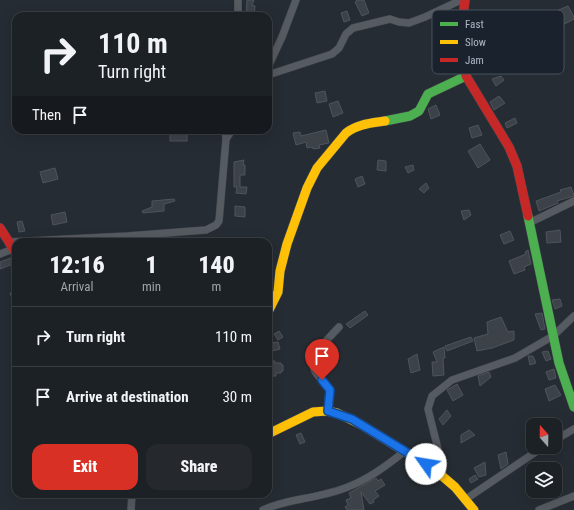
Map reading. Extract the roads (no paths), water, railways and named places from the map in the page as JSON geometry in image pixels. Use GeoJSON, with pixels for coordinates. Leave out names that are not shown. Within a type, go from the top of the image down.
{"type":"FeatureCollection","features":[{"type":"Feature","properties":{"kind":"street"},"geometry":{"type":"LineString","coordinates":[[238,0],[238,12]]}},
{"type":"Feature","properties":{"kind":"street"},"geometry":{"type":"LineString","coordinates":[[272,58],[296,0]]}},
{"type":"Feature","properties":{"kind":"street"},"geometry":{"type":"LineString","coordinates":[[440,10],[461,0]]}},
{"type":"Feature","properties":{"kind":"street"},"geometry":{"type":"LineString","coordinates":[[464,10],[465,0]]}},
{"type":"Feature","properties":{"kind":"street"},"geometry":{"type":"LineString","coordinates":[[272,75],[332,54],[339,48],[346,34],[353,28],[390,18],[399,22],[409,23],[432,14]]}},
{"type":"Feature","properties":{"kind":"street"},"geometry":{"type":"LineString","coordinates":[[272,304],[278,292],[282,263],[300,206],[317,168],[323,160],[351,129],[358,126],[410,116],[419,110],[428,94],[462,74]]}},
{"type":"Feature","properties":{"kind":"street"},"geometry":{"type":"LineString","coordinates":[[466,74],[511,152],[517,166],[553,336],[564,378],[574,407]]}},
{"type":"Feature","properties":{"kind":"street"},"geometry":{"type":"LineString","coordinates":[[108,238],[206,230],[212,228],[219,221],[225,134]]}},
{"type":"Feature","properties":{"kind":"street"},"geometry":{"type":"LineString","coordinates":[[226,139],[229,134]]}},
{"type":"Feature","properties":{"kind":"street"},"geometry":{"type":"LineString","coordinates":[[529,222],[574,201]]}},
{"type":"Feature","properties":{"kind":"street"},"geometry":{"type":"LineString","coordinates":[[0,228],[12,246]]}},
{"type":"Feature","properties":{"kind":"street"},"geometry":{"type":"LineString","coordinates":[[0,254],[12,248]]}},
{"type":"Feature","properties":{"kind":"street"},"geometry":{"type":"LineString","coordinates":[[443,476],[441,461],[428,410],[432,396],[452,380],[515,358],[553,336],[574,316]]}},
{"type":"Feature","properties":{"kind":"street"},"geometry":{"type":"LineString","coordinates":[[328,411],[330,390],[315,372],[313,362],[322,346],[339,327]]}},
{"type":"Feature","properties":{"kind":"street"},"geometry":{"type":"LineString","coordinates":[[272,432],[313,412],[328,411],[352,419],[443,476],[466,499],[474,510]]}},
{"type":"Feature","properties":{"kind":"street"},"geometry":{"type":"LineString","coordinates":[[562,436],[574,429]]}},
{"type":"Feature","properties":{"kind":"street"},"geometry":{"type":"LineString","coordinates":[[263,510],[283,502],[326,494],[362,482],[384,468],[405,451]]}},
{"type":"Feature","properties":{"kind":"street"},"geometry":{"type":"LineString","coordinates":[[466,499],[534,454]]}},
{"type":"Feature","properties":{"kind":"street"},"geometry":{"type":"LineString","coordinates":[[539,510],[574,496]]}},
{"type":"Feature","properties":{"kind":"street"},"geometry":{"type":"LineString","coordinates":[[130,510],[132,498]]}}]}
